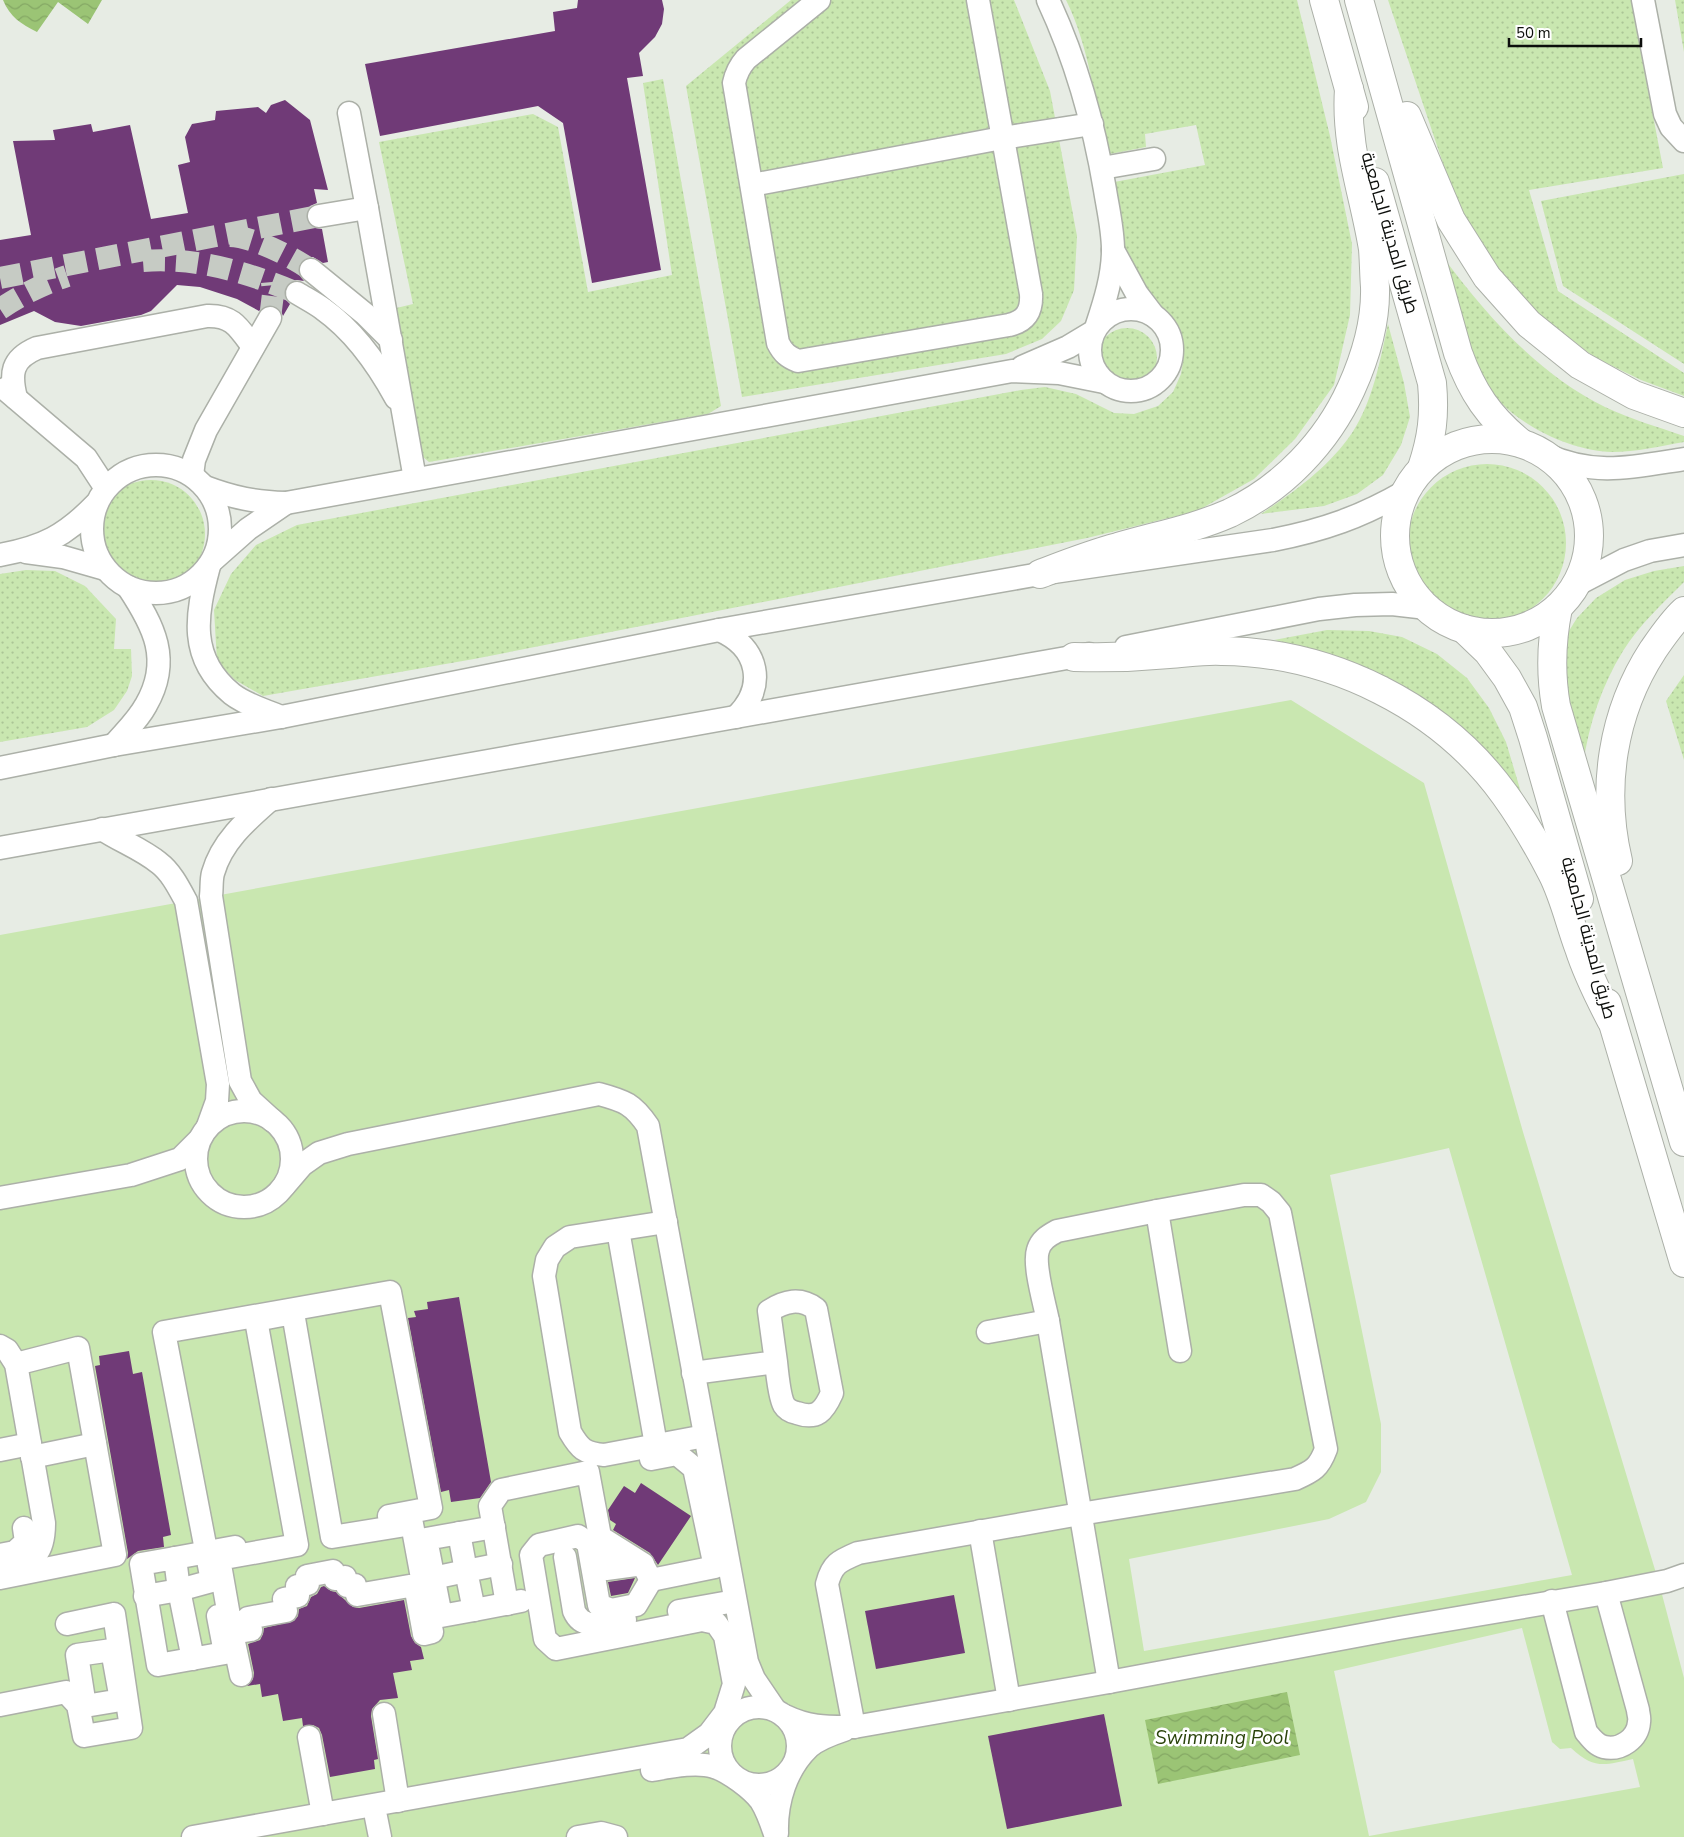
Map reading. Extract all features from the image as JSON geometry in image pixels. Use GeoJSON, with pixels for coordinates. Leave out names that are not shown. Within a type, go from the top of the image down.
{"type":"FeatureCollection","features":[{"type":"Feature","properties":{"kind":"main road","name":"طريق المدينة الجامعية"},"geometry":{"type":"LineString","coordinates":[[1324,0],[1432,383],[1433,426],[1422,468]]}},
{"type":"Feature","properties":{"kind":"main road","name":"طريق المدينة الجامعية"},"geometry":{"type":"LineString","coordinates":[[1359,0],[1463,367],[1476,394],[1489,412],[1504,429],[1521,443]]}},
{"type":"Feature","properties":{"kind":"main road"},"geometry":{"type":"LineString","coordinates":[[1380,73],[1404,110],[1451,220],[1487,278],[1529,324],[1580,365],[1634,395],[1684,413]]}},
{"type":"Feature","properties":{"kind":"main road"},"geometry":{"type":"LineString","coordinates":[[1040,574],[1084,557],[1192,527],[1230,512],[1264,492],[1296,468],[1322,438],[1338,413],[1360,368],[1371,329],[1375,290],[1373,250],[1349,134],[1347,112],[1349,89]]}},
{"type":"Feature","properties":{"kind":"main road"},"geometry":{"type":"LineString","coordinates":[[1494,438],[1521,443],[1545,454],[1565,472],[1580,494],[1588,519],[1589,542],[1586,564],[1576,585],[1558,608],[1530,626],[1498,633],[1464,629],[1444,620],[1427,608],[1413,592],[1403,574],[1397,555],[1396,522],[1406,491],[1422,468],[1443,452],[1468,441],[1494,438]]}},
{"type":"Feature","properties":{"kind":"main road","name":"طريق المدينة الجامعية"},"geometry":{"type":"LineString","coordinates":[[1558,608],[1553,632],[1551,657],[1552,682],[1556,706],[1684,1142]]}},
{"type":"Feature","properties":{"kind":"main road"},"geometry":{"type":"LineString","coordinates":[[1647,1017],[1640,962],[1612,837],[1611,777],[1614,746],[1632,688],[1662,636],[1684,611]]}},
{"type":"Feature","properties":{"kind":"main road","name":"طريق المدينة الجامعية"},"geometry":{"type":"LineString","coordinates":[[1464,629],[1493,658],[1523,707],[1536,747],[1611,1020],[1684,1263]]}},
{"type":"Feature","properties":{"kind":"main road"},"geometry":{"type":"LineString","coordinates":[[1074,657],[1130,657],[1221,651],[1262,653],[1302,660],[1342,672],[1379,689],[1415,710],[1448,734],[1478,762],[1505,794],[1527,828],[1553,876],[1579,950],[1611,1020]]}},
{"type":"Feature","properties":{"kind":"street"},"geometry":{"type":"LineString","coordinates":[[819,0],[746,59],[740,66],[734,83],[778,343],[782,351],[789,358],[798,361],[1009,325],[1018,323],[1030,311],[1032,302],[978,0]]}},
{"type":"Feature","properties":{"kind":"street"},"geometry":{"type":"LineString","coordinates":[[1048,0],[1077,71],[1102,168],[1113,250],[1106,292],[1090,342],[1090,353],[1092,364],[1104,382]]}},
{"type":"Feature","properties":{"kind":"street"},"geometry":{"type":"LineString","coordinates":[[1644,0],[1665,114],[1671,127],[1684,141]]}},
{"type":"Feature","properties":{"kind":"street"},"geometry":{"type":"LineString","coordinates":[[349,113],[415,480]]}},
{"type":"Feature","properties":{"kind":"street"},"geometry":{"type":"LineString","coordinates":[[1665,114],[1661,126],[1662,139],[1669,149],[1684,156]]}},
{"type":"Feature","properties":{"kind":"street"},"geometry":{"type":"LineString","coordinates":[[752,185],[1002,138],[1092,124]]}},
{"type":"Feature","properties":{"kind":"street"},"geometry":{"type":"LineString","coordinates":[[1102,168],[1154,159]]}},
{"type":"Feature","properties":{"kind":"street"},"geometry":{"type":"LineString","coordinates":[[319,216],[367,208]]}},
{"type":"Feature","properties":{"kind":"street"},"geometry":{"type":"LineString","coordinates":[[1012,371],[1059,373],[1104,382],[1118,389],[1132,391],[1147,388],[1160,380],[1168,368],[1172,354],[1171,338],[1164,325],[1153,315],[1137,294],[1113,250]]}},
{"type":"Feature","properties":{"kind":"street"},"geometry":{"type":"LineString","coordinates":[[311,270],[364,314],[391,340]]}},
{"type":"Feature","properties":{"kind":"street"},"geometry":{"type":"LineString","coordinates":[[297,292],[324,309],[348,331],[369,355],[387,381],[402,410]]}},
{"type":"Feature","properties":{"kind":"street"},"geometry":{"type":"LineString","coordinates":[[10,553],[41,544],[61,535],[79,521],[117,476],[146,464],[170,466],[232,497],[259,502],[286,503],[1012,371],[1068,348],[1109,315],[1123,309],[1138,309],[1153,315]]}},
{"type":"Feature","properties":{"kind":"street"},"geometry":{"type":"LineString","coordinates":[[253,347],[237,325],[228,319],[218,316],[207,316],[37,348],[26,352],[14,369],[8,392],[86,458],[100,496],[91,526],[94,549],[105,569],[115,579],[128,587],[145,592],[163,593],[180,588],[196,580],[211,563],[248,529],[286,503]]}},
{"type":"Feature","properties":{"kind":"street"},"geometry":{"type":"LineString","coordinates":[[270,318],[206,430],[194,460],[199,481],[215,504],[220,522],[219,542],[202,592],[198,618],[200,646],[206,663],[218,680],[233,694],[251,705],[281,717]]}},
{"type":"Feature","properties":{"kind":"street"},"geometry":{"type":"LineString","coordinates":[[1545,454],[1564,463],[1606,469],[1684,459]]}},
{"type":"Feature","properties":{"kind":"street"},"geometry":{"type":"LineString","coordinates":[[0,768],[114,745],[281,717],[719,630],[1040,574],[1308,534],[1342,523],[1375,509],[1406,491]]}},
{"type":"Feature","properties":{"kind":"street"},"geometry":{"type":"LineString","coordinates":[[1576,585],[1624,560],[1650,551],[1684,544]]}},
{"type":"Feature","properties":{"kind":"street"},"geometry":{"type":"LineString","coordinates":[[10,553],[63,557],[105,569]]}},
{"type":"Feature","properties":{"kind":"street"},"geometry":{"type":"LineString","coordinates":[[114,745],[145,706],[154,687],[158,666],[159,654],[151,626],[128,587]]}},
{"type":"Feature","properties":{"kind":"street"},"geometry":{"type":"LineString","coordinates":[[0,848],[1074,657],[1319,609],[1355,605],[1392,604],[1427,608]]}},
{"type":"Feature","properties":{"kind":"street"},"geometry":{"type":"LineString","coordinates":[[719,630],[730,634],[742,644],[751,658],[754,668],[755,679],[752,695],[744,709],[736,717]]}},
{"type":"Feature","properties":{"kind":"street"},"geometry":{"type":"LineString","coordinates":[[271,799],[232,836],[220,856],[213,874],[211,896],[240,1081],[251,1101],[276,1124],[287,1138],[292,1162],[284,1186]]}},
{"type":"Feature","properties":{"kind":"street"},"geometry":{"type":"LineString","coordinates":[[102,829],[121,841],[142,850],[160,864],[176,882],[186,901],[218,1084],[217,1101],[196,1155],[197,1170],[203,1184],[213,1196]]}},
{"type":"Feature","properties":{"kind":"street"},"geometry":{"type":"LineString","coordinates":[[0,1198],[131,1175],[157,1174],[183,1177],[227,1204],[243,1207],[259,1205],[273,1198],[302,1165],[319,1153],[348,1144],[599,1094],[622,1100],[639,1113],[648,1126],[747,1662],[746,1682],[739,1702],[719,1741],[722,1763],[737,1780],[760,1800],[777,1837]]}},
{"type":"Feature","properties":{"kind":"street"},"geometry":{"type":"LineString","coordinates":[[131,1175],[180,1159],[219,1117],[232,1112],[260,1114],[299,1140],[318,1145],[348,1144]]}},
{"type":"Feature","properties":{"kind":"street"},"geometry":{"type":"LineString","coordinates":[[854,1727],[827,1584],[830,1571],[840,1560],[858,1553],[980,1531],[1080,1514],[1295,1479],[1312,1472],[1321,1463],[1326,1449],[1280,1213],[1272,1202],[1261,1195],[1244,1195],[1057,1231],[1045,1237],[1038,1251],[1037,1266],[1048,1321],[1080,1514],[1109,1682]]}},
{"type":"Feature","properties":{"kind":"street"},"geometry":{"type":"LineString","coordinates":[[1157,1211],[1180,1351]]}},
{"type":"Feature","properties":{"kind":"street"},"geometry":{"type":"LineString","coordinates":[[666,1222],[570,1237],[555,1247],[547,1260],[544,1276],[570,1432],[578,1446],[589,1453],[604,1455],[705,1436]]}},
{"type":"Feature","properties":{"kind":"street"},"geometry":{"type":"LineString","coordinates":[[618,1230],[656,1445]]}},
{"type":"Feature","properties":{"kind":"street"},"geometry":{"type":"LineString","coordinates":[[296,1535],[207,1553],[141,1564],[158,1665],[225,1653],[207,1553],[164,1332],[390,1292],[431,1508],[296,1535]]}},
{"type":"Feature","properties":{"kind":"street"},"geometry":{"type":"LineString","coordinates":[[798,1301],[808,1303],[816,1309],[832,1393],[827,1404],[819,1414],[806,1416],[790,1411],[783,1404],[776,1362],[769,1311],[786,1302],[798,1301]]}},
{"type":"Feature","properties":{"kind":"street"},"geometry":{"type":"LineString","coordinates":[[232,1633],[251,1630],[248,1618],[286,1611],[284,1599],[298,1596],[296,1586],[308,1584],[307,1576],[334,1571],[335,1579],[346,1577],[347,1586],[355,1585],[357,1595],[415,1585],[424,1634],[432,1632],[412,1524],[332,1537],[293,1313],[256,1320],[297,1545],[219,1559],[232,1633],[241,1675]]}},
{"type":"Feature","properties":{"kind":"street"},"geometry":{"type":"LineString","coordinates":[[988,1332],[1048,1321]]}},
{"type":"Feature","properties":{"kind":"street"},"geometry":{"type":"LineString","coordinates":[[0,1346],[7,1350],[16,1364],[44,1524],[44,1539],[37,1555],[23,1563],[0,1568]]}},
{"type":"Feature","properties":{"kind":"street"},"geometry":{"type":"LineString","coordinates":[[0,1578],[115,1555],[78,1348],[16,1364]]}},
{"type":"Feature","properties":{"kind":"street"},"geometry":{"type":"LineString","coordinates":[[694,1373],[776,1362]]}},
{"type":"Feature","properties":{"kind":"street"},"geometry":{"type":"LineString","coordinates":[[0,1450],[31,1450],[95,1444]]}},
{"type":"Feature","properties":{"kind":"street"},"geometry":{"type":"LineString","coordinates":[[507,1604],[502,1564],[490,1506],[501,1490],[588,1472],[677,1454],[694,1468],[715,1567],[647,1572],[606,1570],[588,1472]]}},
{"type":"Feature","properties":{"kind":"street"},"geometry":{"type":"LineString","coordinates":[[494,1527],[426,1539],[440,1616],[536,1598]]}},
{"type":"Feature","properties":{"kind":"street"},"geometry":{"type":"LineString","coordinates":[[0,1555],[15,1552],[26,1542],[24,1528]]}},
{"type":"Feature","properties":{"kind":"street"},"geometry":{"type":"LineString","coordinates":[[980,1531],[1009,1700]]}},
{"type":"Feature","properties":{"kind":"street"},"geometry":{"type":"LineString","coordinates":[[459,1533],[474,1610]]}},
{"type":"Feature","properties":{"kind":"street"},"geometry":{"type":"LineString","coordinates":[[193,1837],[688,1749],[709,1734],[725,1714],[734,1684],[725,1636],[716,1623],[702,1620],[556,1649],[545,1639],[536,1598],[530,1556],[539,1546],[578,1536],[588,1543],[599,1605],[611,1610],[636,1606],[647,1572]]}},
{"type":"Feature","properties":{"kind":"street"},"geometry":{"type":"LineString","coordinates":[[565,1557],[574,1611],[581,1622],[588,1624],[596,1625],[735,1601]]}},
{"type":"Feature","properties":{"kind":"street"},"geometry":{"type":"LineString","coordinates":[[175,1558],[179,1590],[193,1659]]}},
{"type":"Feature","properties":{"kind":"street"},"geometry":{"type":"LineString","coordinates":[[433,1578],[502,1564]]}},
{"type":"Feature","properties":{"kind":"street"},"geometry":{"type":"LineString","coordinates":[[264,1837],[378,1827],[664,1768],[690,1765],[713,1766],[749,1785],[762,1786],[775,1783],[786,1776],[809,1747],[828,1735],[854,1727],[1552,1601],[1606,1593],[1678,1578]]}},
{"type":"Feature","properties":{"kind":"street"},"geometry":{"type":"LineString","coordinates":[[145,1596],[179,1590],[212,1580]]}},
{"type":"Feature","properties":{"kind":"street"},"geometry":{"type":"LineString","coordinates":[[1552,1601],[1586,1732],[1594,1742],[1604,1747],[1617,1747],[1628,1742],[1636,1734],[1639,1722],[1638,1710],[1606,1593]]}},
{"type":"Feature","properties":{"kind":"street"},"geometry":{"type":"LineString","coordinates":[[0,1705],[66,1692],[78,1705],[84,1736],[131,1728],[114,1614],[67,1624]]}},
{"type":"Feature","properties":{"kind":"street"},"geometry":{"type":"LineString","coordinates":[[152,1628],[218,1615]]}},
{"type":"Feature","properties":{"kind":"street"},"geometry":{"type":"LineString","coordinates":[[747,1662],[763,1695],[793,1727],[798,1740],[798,1753],[794,1766],[780,1795],[776,1816],[777,1837]]}},
{"type":"Feature","properties":{"kind":"street"},"geometry":{"type":"LineString","coordinates":[[0,1695],[116,1674]]}},
{"type":"Feature","properties":{"kind":"street"},"geometry":{"type":"LineString","coordinates":[[664,1768],[705,1749],[739,1712],[751,1707],[763,1707],[802,1724],[824,1728],[854,1727]]}},
{"type":"Feature","properties":{"kind":"street"},"geometry":{"type":"LineString","coordinates":[[384,1714],[398,1801]]}},
{"type":"Feature","properties":{"kind":"street"},"geometry":{"type":"LineString","coordinates":[[309,1737],[323,1814]]}},
{"type":"Feature","properties":{"kind":"street"},"geometry":{"type":"LineString","coordinates":[[578,1837],[601,1833],[616,1837]]}},
{"type":"Feature","properties":{"kind":"shaded area"},"geometry":{"type":"Polygon","coordinates":[[[791,0],[1014,0],[1050,91],[1077,236],[1074,290],[1061,321],[1042,339],[1006,354],[742,397],[686,86],[791,0]]]}},
{"type":"Feature","properties":{"kind":"shaded area"},"geometry":{"type":"Polygon","coordinates":[[[1066,0],[1297,0],[1330,136],[1352,244],[1350,315],[1334,385],[1295,439],[1254,479],[1197,511],[1087,538],[474,659],[263,696],[235,680],[217,661],[214,610],[231,574],[256,545],[297,525],[1021,390],[1045,387],[1076,394],[1114,413],[1134,414],[1158,406],[1173,392],[1181,374],[1184,355],[1179,336],[1171,322],[1157,310],[1123,266],[1109,183],[1205,165],[1196,125],[1145,134],[1146,147],[1105,155],[1095,96],[1081,36],[1066,0]]]}},
{"type":"Feature","properties":{"kind":"shaded area"},"geometry":{"type":"Polygon","coordinates":[[[1388,0],[1631,0],[1663,168],[1529,190],[1558,291],[1684,373],[1684,396],[1641,380],[1594,357],[1530,307],[1513,289],[1459,211],[1388,0]]]}},
{"type":"Feature","properties":{"kind":"shaded area"},"geometry":{"type":"Polygon","coordinates":[[[1675,0],[1684,0],[1684,52],[1675,0]]]}},
{"type":"Feature","properties":{"kind":"shaded area"},"geometry":{"type":"Polygon","coordinates":[[[663,79],[721,406],[708,414],[429,462],[418,453],[388,310],[413,304],[379,142],[533,114],[558,127],[588,292],[672,275],[643,83],[663,79]]]}},
{"type":"Feature","properties":{"kind":"shaded area"},"geometry":{"type":"Polygon","coordinates":[[[1684,174],[1684,364],[1563,286],[1541,201],[1684,174]]]}},
{"type":"Feature","properties":{"kind":"shaded area"},"geometry":{"type":"Polygon","coordinates":[[[1443,257],[1477,301],[1515,342],[1558,378],[1581,394],[1605,407],[1684,436],[1684,442],[1630,451],[1594,450],[1556,439],[1520,419],[1492,392],[1475,363],[1464,333],[1443,257]]]}},
{"type":"Feature","properties":{"kind":"shaded area"},"geometry":{"type":"Polygon","coordinates":[[[1388,324],[1404,383],[1410,417],[1401,445],[1383,475],[1357,494],[1324,506],[1261,514],[1298,488],[1322,468],[1352,433],[1371,394],[1388,324]]]}},
{"type":"Feature","properties":{"kind":"shaded area"},"geometry":{"type":"Polygon","coordinates":[[[1121,328],[1133,328],[1144,333],[1152,341],[1157,352],[1155,370],[1144,383],[1133,388],[1121,388],[1110,383],[1102,375],[1097,364],[1097,352],[1102,341],[1110,333],[1121,328]]]}},
{"type":"Feature","properties":{"kind":"shaded area"},"geometry":{"type":"Polygon","coordinates":[[[1495,464],[1510,467],[1524,473],[1543,487],[1553,499],[1563,520],[1566,543],[1563,566],[1553,587],[1543,599],[1531,609],[1510,619],[1495,622],[1479,622],[1464,619],[1443,609],[1421,587],[1409,558],[1408,535],[1411,520],[1421,499],[1443,477],[1472,465],[1495,464]]]}},
{"type":"Feature","properties":{"kind":"shaded area"},"geometry":{"type":"Polygon","coordinates":[[[151,480],[172,484],[189,496],[201,513],[205,534],[201,555],[189,572],[172,584],[151,588],[130,584],[113,572],[101,555],[97,534],[101,513],[113,496],[130,484],[151,480]]]}},
{"type":"Feature","properties":{"kind":"shaded area"},"geometry":{"type":"Polygon","coordinates":[[[1684,566],[1684,582],[1636,632],[1615,664],[1602,692],[1592,721],[1583,766],[1561,693],[1564,639],[1577,618],[1596,598],[1625,580],[1654,571],[1684,566]]]}},
{"type":"Feature","properties":{"kind":"shaded area"},"geometry":{"type":"Polygon","coordinates":[[[26,570],[55,571],[85,586],[116,619],[114,649],[131,649],[132,676],[127,691],[114,710],[87,727],[0,742],[0,574],[26,570]]]}},
{"type":"Feature","properties":{"kind":"shaded area"},"geometry":{"type":"Polygon","coordinates":[[[1327,630],[1369,631],[1402,637],[1437,654],[1467,678],[1489,708],[1506,742],[1523,799],[1395,683],[1351,662],[1312,649],[1274,640],[1327,630]]]}},
{"type":"Feature","properties":{"kind":"shaded area"},"geometry":{"type":"Polygon","coordinates":[[[1684,675],[1684,760],[1666,701],[1684,675]]]}},
{"type":"Feature","properties":{"kind":"shaded area"},"geometry":{"type":"Polygon","coordinates":[[[1291,700],[1424,783],[1523,1132],[1659,1583],[1684,1678],[1684,1837],[0,1837],[0,935],[1291,700]],[[1449,1148],[1330,1175],[1381,1424],[1381,1472],[1366,1502],[1329,1519],[1129,1559],[1144,1651],[1572,1575],[1449,1148]],[[1522,1628],[1334,1671],[1369,1836],[1640,1787],[1633,1759],[1607,1764],[1594,1763],[1571,1748],[1560,1749],[1552,1742],[1522,1628]]]}},
{"type":"Feature","properties":{"kind":"water"},"geometry":{"type":"Polygon","coordinates":[[[3,0],[102,0],[88,24],[58,2],[37,32],[17,19],[9,11],[3,0]]]}},
{"type":"Feature","properties":{"kind":"water","name":"Swimming Pool"},"geometry":{"type":"Polygon","coordinates":[[[1287,1692],[1300,1755],[1158,1784],[1145,1720],[1287,1692]]]}},
{"type":"Feature","properties":{"kind":"building"},"geometry":{"type":"Polygon","coordinates":[[[578,0],[662,0],[664,9],[662,24],[655,37],[639,53],[643,76],[627,78],[661,270],[592,283],[563,123],[538,106],[380,136],[365,64],[555,31],[553,12],[577,8],[578,0]]]}},
{"type":"Feature","properties":{"kind":"building"},"geometry":{"type":"Polygon","coordinates":[[[285,100],[310,120],[328,190],[314,189],[317,203],[310,206],[306,218],[309,225],[322,229],[328,262],[323,263],[313,257],[301,261],[298,267],[299,274],[304,281],[291,281],[286,286],[284,293],[286,300],[290,304],[283,316],[276,306],[264,306],[259,311],[237,299],[200,287],[177,285],[151,311],[141,315],[81,326],[55,322],[34,311],[0,325],[0,240],[31,235],[13,141],[55,140],[53,130],[91,124],[93,132],[130,125],[151,219],[188,213],[178,165],[190,162],[185,137],[192,124],[215,120],[216,111],[258,107],[266,113],[271,105],[285,100]]]}},
{"type":"Feature","properties":{"kind":"building"},"geometry":{"type":"Polygon","coordinates":[[[459,1297],[491,1482],[480,1498],[451,1502],[449,1490],[441,1492],[408,1318],[416,1317],[414,1311],[428,1309],[427,1302],[459,1297]]]}},
{"type":"Feature","properties":{"kind":"building"},"geometry":{"type":"Polygon","coordinates":[[[129,1351],[133,1374],[142,1372],[171,1535],[163,1537],[164,1547],[138,1551],[127,1559],[128,1553],[95,1366],[100,1365],[99,1356],[129,1351]]]}},
{"type":"Feature","properties":{"kind":"building"},"geometry":{"type":"Polygon","coordinates":[[[641,1483],[691,1516],[658,1565],[650,1553],[613,1530],[616,1524],[610,1520],[608,1510],[624,1486],[635,1493],[641,1483]]]}},
{"type":"Feature","properties":{"kind":"building"},"geometry":{"type":"Polygon","coordinates":[[[635,1578],[628,1593],[611,1596],[608,1582],[635,1578]]]}},
{"type":"Feature","properties":{"kind":"building"},"geometry":{"type":"Polygon","coordinates":[[[324,1586],[336,1592],[353,1607],[359,1608],[404,1600],[411,1636],[415,1643],[421,1647],[424,1659],[410,1661],[412,1670],[393,1673],[398,1698],[380,1700],[372,1709],[371,1716],[378,1759],[374,1760],[375,1769],[330,1777],[319,1728],[313,1725],[303,1726],[302,1718],[283,1721],[278,1694],[262,1697],[260,1684],[247,1686],[253,1679],[254,1673],[248,1644],[260,1640],[264,1628],[294,1621],[298,1616],[299,1609],[307,1606],[311,1597],[317,1594],[321,1587],[324,1586]]]}},
{"type":"Feature","properties":{"kind":"building"},"geometry":{"type":"Polygon","coordinates":[[[954,1595],[965,1653],[876,1669],[865,1611],[954,1595]]]}},
{"type":"Feature","properties":{"kind":"building"},"geometry":{"type":"Polygon","coordinates":[[[1104,1714],[1122,1806],[1007,1829],[988,1736],[1104,1714]]]}},
{"type":"Feature","properties":{"kind":"tunnel"},"geometry":{"type":"LineString","coordinates":[[0,278],[319,216]]}},
{"type":"Feature","properties":{"kind":"tunnel"},"geometry":{"type":"LineString","coordinates":[[230,236],[240,237],[272,248],[311,270]]}},
{"type":"Feature","properties":{"kind":"tunnel"},"geometry":{"type":"LineString","coordinates":[[143,261],[183,261],[222,268],[297,293]]}},
{"type":"Feature","properties":{"kind":"tunnel"},"geometry":{"type":"LineString","coordinates":[[0,309],[32,290],[67,276]]}},
{"type":"Feature","properties":{"kind":"tunnel"},"geometry":{"type":"LineString","coordinates":[[270,318],[273,294],[272,282]]}}]}
